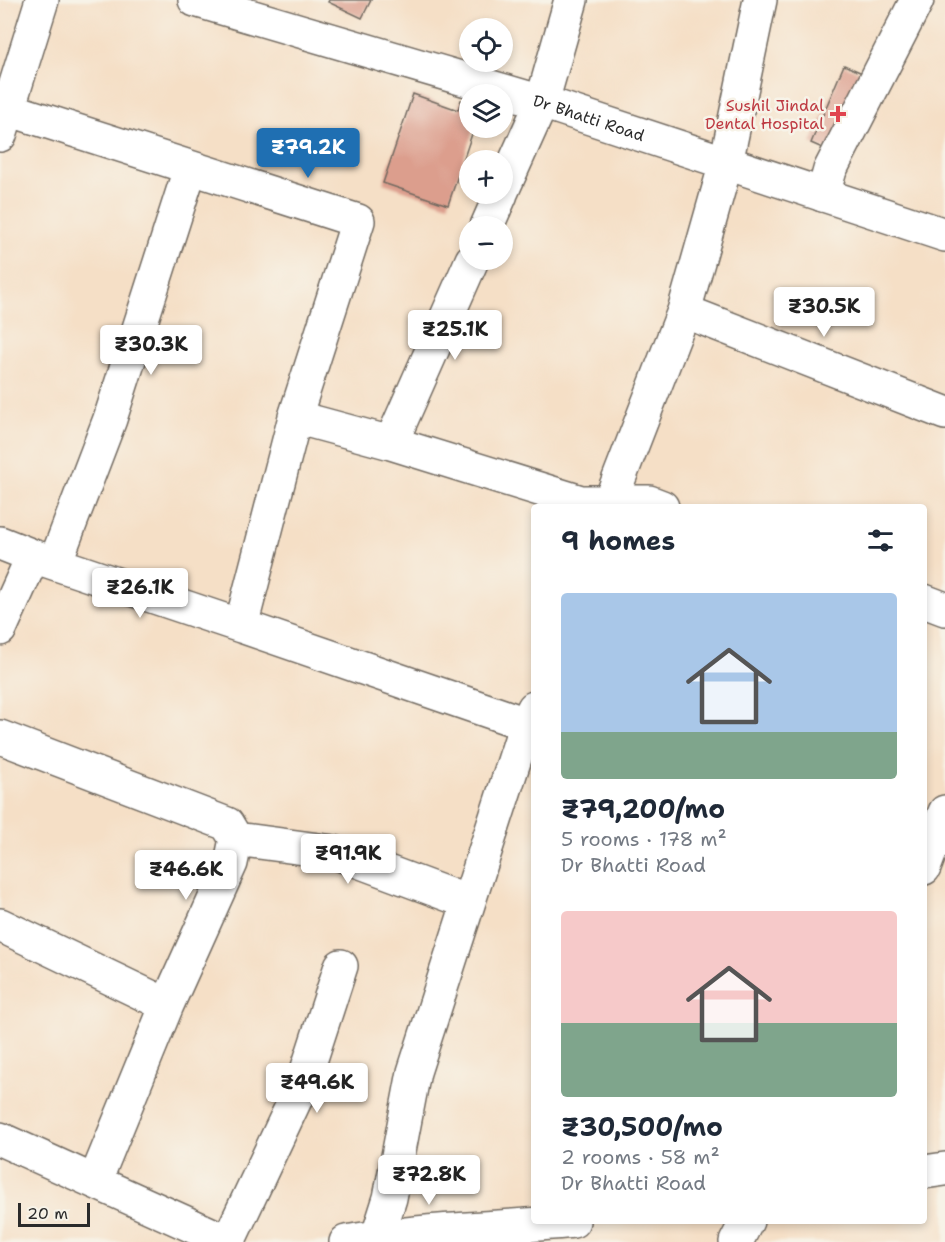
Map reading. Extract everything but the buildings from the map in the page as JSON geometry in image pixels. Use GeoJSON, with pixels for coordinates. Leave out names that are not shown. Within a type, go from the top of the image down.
{"type":"FeatureCollection","features":[{"type":"Feature","properties":{"kind":"street"},"geometry":{"type":"LineString","coordinates":[[42,0],[4,122],[190,169],[358,221],[295,417],[242,626]]}},
{"type":"Feature","properties":{"kind":"street","name":"Dr Bhatti Road"},"geometry":{"type":"LineString","coordinates":[[195,0],[542,102],[945,235]]}},
{"type":"Feature","properties":{"kind":"street"},"geometry":{"type":"LineString","coordinates":[[513,167],[542,102],[571,0]]}},
{"type":"Feature","properties":{"kind":"street"},"geometry":{"type":"LineString","coordinates":[[609,504],[684,311],[726,163],[760,0]]}},
{"type":"Feature","properties":{"kind":"street"},"geometry":{"type":"LineString","coordinates":[[823,195],[830,170],[917,0]]}},
{"type":"Feature","properties":{"kind":"street"},"geometry":{"type":"LineString","coordinates":[[0,629],[44,560],[110,419],[190,169]]}},
{"type":"Feature","properties":{"kind":"street"},"geometry":{"type":"LineString","coordinates":[[391,443],[468,270]]}},
{"type":"Feature","properties":{"kind":"street"},"geometry":{"type":"LineString","coordinates":[[684,311],[945,412]]}},
{"type":"Feature","properties":{"kind":"street"},"geometry":{"type":"LineString","coordinates":[[295,417],[391,443],[580,502],[609,504],[649,502],[655,504]]}},
{"type":"Feature","properties":{"kind":"street"},"geometry":{"type":"LineString","coordinates":[[0,543],[44,560],[242,626],[530,716],[414,1072],[390,1198],[378,1236]]}},
{"type":"Feature","properties":{"kind":"street"},"geometry":{"type":"LineString","coordinates":[[927,602],[945,609]]}},
{"type":"Feature","properties":{"kind":"street"},"geometry":{"type":"LineString","coordinates":[[0,737],[227,824],[236,840],[231,863],[167,1005],[95,1181]]}},
{"type":"Feature","properties":{"kind":"street"},"geometry":{"type":"LineString","coordinates":[[927,805],[945,812],[927,860]]}},
{"type":"Feature","properties":{"kind":"street"},"geometry":{"type":"LineString","coordinates":[[236,840],[334,852],[468,902]]}},
{"type":"Feature","properties":{"kind":"street"},"geometry":{"type":"LineString","coordinates":[[0,925],[167,1005]]}},
{"type":"Feature","properties":{"kind":"street"},"geometry":{"type":"LineString","coordinates":[[0,1139],[228,1242],[303,1083],[341,966]]}},
{"type":"Feature","properties":{"kind":"street"},"geometry":{"type":"LineString","coordinates":[[927,1172],[945,1169]]}},
{"type":"Feature","properties":{"kind":"street"},"geometry":{"type":"LineString","coordinates":[[346,1242],[410,1232],[532,1229],[558,1224]]}},
{"type":"Feature","properties":{"kind":"street"},"geometry":{"type":"LineString","coordinates":[[736,1242],[745,1224]]}},
{"type":"Feature","properties":{"kind":"place","name":"Sushil Jindal Dental Hospital"},"geometry":{"type":"Point","coordinates":[838,114]}}]}
